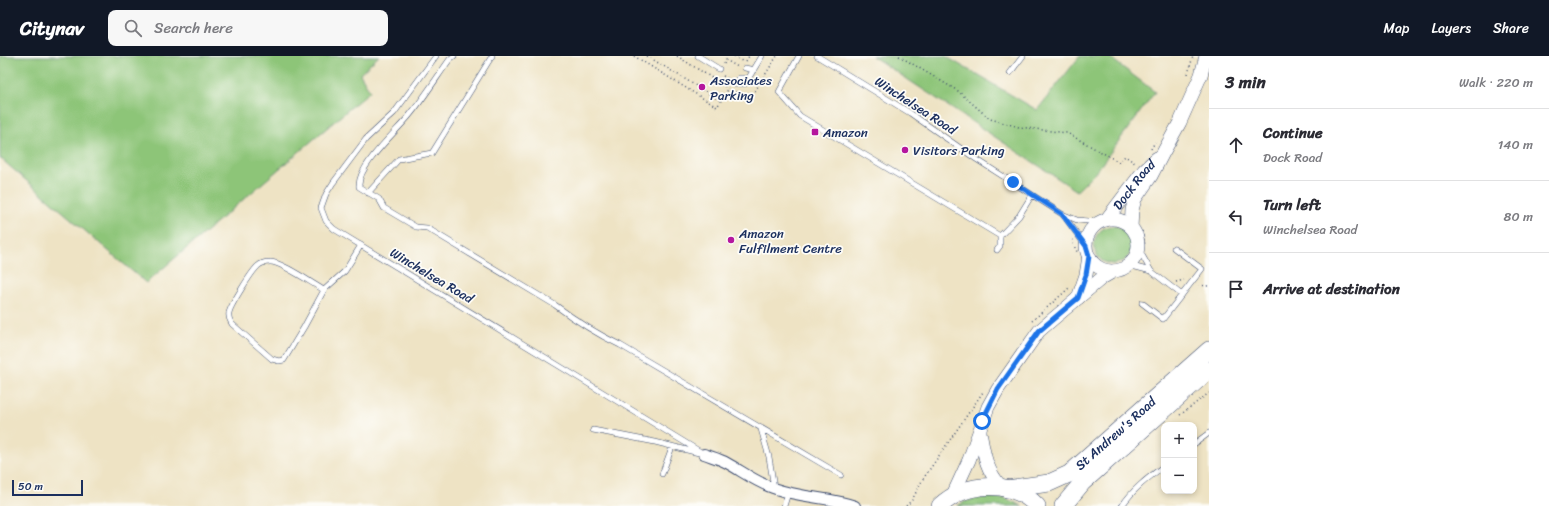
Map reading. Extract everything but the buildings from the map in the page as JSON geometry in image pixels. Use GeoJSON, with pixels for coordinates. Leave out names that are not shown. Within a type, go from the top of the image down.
{"type":"FeatureCollection","features":[{"type":"Feature","properties":{"kind":"highway","name":"St Andrew's Road"},"geometry":{"type":"LineString","coordinates":[[1005,488],[1049,483],[1069,474],[1209,350]]}},
{"type":"Feature","properties":{"kind":"highway","name":"St Andrew's Road"},"geometry":{"type":"LineString","coordinates":[[1063,506],[1082,483],[1209,370]]}},
{"type":"Feature","properties":{"kind":"highway"},"geometry":{"type":"LineString","coordinates":[[946,501],[964,491],[989,486],[1005,488],[1022,495],[1037,506]]}},
{"type":"Feature","properties":{"kind":"street","name":"Dock Road"},"geometry":{"type":"LineString","coordinates":[[1142,249],[1137,237],[1132,210],[1135,199],[1151,176],[1180,122],[1202,75],[1206,56]]}},
{"type":"Feature","properties":{"kind":"street","name":"Dock Road"},"geometry":{"type":"LineString","coordinates":[[1078,298],[1086,275],[1088,251],[1087,240],[1092,230],[1103,221],[1144,170],[1164,151]]}},
{"type":"Feature","properties":{"kind":"street","name":"Dock Road"},"geometry":{"type":"LineString","coordinates":[[1103,221],[1115,219],[1136,229]]}},
{"type":"Feature","properties":{"kind":"street"},"geometry":{"type":"LineString","coordinates":[[946,501],[960,480],[980,432],[982,421],[998,389],[1036,336],[1052,319],[1102,278],[1128,265],[1142,249]]}},
{"type":"Feature","properties":{"kind":"street"},"geometry":{"type":"LineString","coordinates":[[1088,251],[1099,267],[1114,271]]}},
{"type":"Feature","properties":{"kind":"street"},"geometry":{"type":"LineString","coordinates":[[980,432],[988,467],[993,478],[1005,488]]}},
{"type":"Feature","properties":{"kind":"street"},"geometry":{"type":"LineString","coordinates":[[704,454],[726,462],[753,479],[774,489],[788,493],[842,502],[855,506]]}},
{"type":"Feature","properties":{"kind":"lane","name":"Winchelsea Road"},"geometry":{"type":"LineString","coordinates":[[436,56],[394,113],[366,140],[330,188],[321,208],[326,221],[334,229],[704,454]]}},
{"type":"Feature","properties":{"kind":"lane"},"geometry":{"type":"LineString","coordinates":[[454,56],[450,58],[409,116],[386,140],[366,166],[358,180],[359,187],[379,199],[384,208],[416,227],[427,228],[555,305],[573,319],[604,338],[620,344],[761,429],[841,475]]}},
{"type":"Feature","properties":{"kind":"lane"},"geometry":{"type":"LineString","coordinates":[[368,193],[399,159],[432,153],[492,56]]}},
{"type":"Feature","properties":{"kind":"lane"},"geometry":{"type":"LineString","coordinates":[[698,56],[720,70]]}},
{"type":"Feature","properties":{"kind":"lane"},"geometry":{"type":"LineString","coordinates":[[734,83],[745,84],[762,56]]}},
{"type":"Feature","properties":{"kind":"lane"},"geometry":{"type":"LineString","coordinates":[[800,56],[779,92],[800,116],[1000,236]]}},
{"type":"Feature","properties":{"kind":"lane","name":"Winchelsea Road"},"geometry":{"type":"LineString","coordinates":[[817,56],[910,113],[976,159],[1062,214],[1078,220],[1103,221]]}},
{"type":"Feature","properties":{"kind":"lane"},"geometry":{"type":"LineString","coordinates":[[1010,73],[1023,56]]}},
{"type":"Feature","properties":{"kind":"lane"},"geometry":{"type":"LineString","coordinates":[[744,66],[754,70]]}},
{"type":"Feature","properties":{"kind":"lane"},"geometry":{"type":"LineString","coordinates":[[739,78],[749,78]]}},
{"type":"Feature","properties":{"kind":"lane"},"geometry":{"type":"LineString","coordinates":[[997,250],[1000,246],[1000,236],[1019,216],[1032,194]]}},
{"type":"Feature","properties":{"kind":"lane","name":"Winchelsea Road"},"geometry":{"type":"LineString","coordinates":[[1062,214],[1088,251]]}},
{"type":"Feature","properties":{"kind":"lane"},"geometry":{"type":"LineString","coordinates":[[324,290],[280,264],[271,261],[264,263],[254,271],[234,301],[229,312],[228,319],[272,359],[279,361],[284,360],[324,290],[345,271],[361,245]]}},
{"type":"Feature","properties":{"kind":"lane"},"geometry":{"type":"LineString","coordinates":[[1142,302],[1163,319],[1202,269],[1174,248]]}},
{"type":"Feature","properties":{"kind":"lane"},"geometry":{"type":"LineString","coordinates":[[1142,249],[1152,271]]}},
{"type":"Feature","properties":{"kind":"lane"},"geometry":{"type":"LineString","coordinates":[[1128,265],[1152,271],[1182,295]]}},
{"type":"Feature","properties":{"kind":"lane"},"geometry":{"type":"LineString","coordinates":[[761,429],[769,457],[774,489]]}},
{"type":"Feature","properties":{"kind":"lane"},"geometry":{"type":"LineString","coordinates":[[593,430],[704,454]]}},
{"type":"Feature","properties":{"kind":"lane"},"geometry":{"type":"LineString","coordinates":[[1197,442],[1209,433]]}},
{"type":"Feature","properties":{"kind":"lane"},"geometry":{"type":"LineString","coordinates":[[662,474],[672,447]]}},
{"type":"Feature","properties":{"kind":"lane"},"geometry":{"type":"LineString","coordinates":[[1122,506],[1129,496],[1143,482],[1161,468]]}},
{"type":"Feature","properties":{"kind":"lane"},"geometry":{"type":"LineString","coordinates":[[784,506],[788,493]]}},
{"type":"Feature","properties":{"kind":"path"},"geometry":{"type":"LineString","coordinates":[[634,56],[718,107],[729,88]]}},
{"type":"Feature","properties":{"kind":"path"},"geometry":{"type":"LineString","coordinates":[[647,56],[721,101]]}},
{"type":"Feature","properties":{"kind":"path"},"geometry":{"type":"LineString","coordinates":[[677,56],[747,99]]}},
{"type":"Feature","properties":{"kind":"path"},"geometry":{"type":"LineString","coordinates":[[734,56],[744,66]]}},
{"type":"Feature","properties":{"kind":"path"},"geometry":{"type":"LineString","coordinates":[[755,91],[777,56]]}},
{"type":"Feature","properties":{"kind":"path"},"geometry":{"type":"LineString","coordinates":[[899,56],[958,91],[990,119],[1019,127],[1067,132],[1119,162],[1125,156],[1139,166]]}},
{"type":"Feature","properties":{"kind":"path"},"geometry":{"type":"LineString","coordinates":[[1187,78],[1193,56]]}},
{"type":"Feature","properties":{"kind":"path"},"geometry":{"type":"LineString","coordinates":[[734,83],[720,70],[726,60],[744,66]]}},
{"type":"Feature","properties":{"kind":"path"},"geometry":{"type":"LineString","coordinates":[[1147,154],[1158,137]]}},
{"type":"Feature","properties":{"kind":"path"},"geometry":{"type":"LineString","coordinates":[[1136,229],[1142,249]]}},
{"type":"Feature","properties":{"kind":"path"},"geometry":{"type":"LineString","coordinates":[[1176,282],[1183,281],[1187,276],[1198,284],[1209,285]]}},
{"type":"Feature","properties":{"kind":"green space"},"geometry":{"type":"Polygon","coordinates":[[[0,56],[379,56],[360,74],[370,91],[146,283],[0,158],[0,56]]]}},
{"type":"Feature","properties":{"kind":"green space"},"geometry":{"type":"Polygon","coordinates":[[[872,56],[945,56],[1037,110],[1080,56],[1108,56],[1155,92],[1095,173],[1077,191],[872,56]]]}},
{"type":"Feature","properties":{"kind":"green space"},"geometry":{"type":"Polygon","coordinates":[[[1109,226],[1117,226],[1127,231],[1131,238],[1131,252],[1127,259],[1117,264],[1109,264],[1099,259],[1097,256],[1094,249],[1094,241],[1099,231],[1102,229],[1109,226]]]}},
{"type":"Feature","properties":{"kind":"green space"},"geometry":{"type":"Polygon","coordinates":[[[985,497],[1005,498],[1022,506],[957,506],[966,501],[985,497]]]}},
{"type":"Feature","properties":{"kind":"place","name":"Associates Parking"},"geometry":{"type":"Point","coordinates":[702,87]}},
{"type":"Feature","properties":{"kind":"place","name":"Amazon"},"geometry":{"type":"Point","coordinates":[815,132]}},
{"type":"Feature","properties":{"kind":"place","name":"Visitors Parking"},"geometry":{"type":"Point","coordinates":[905,150]}},
{"type":"Feature","properties":{"kind":"place","name":"Amazon Fulfilment Centre"},"geometry":{"type":"Point","coordinates":[731,240]}},
{"type":"Feature","properties":{"kind":"route"},"geometry":{"type":"LineString","coordinates":[[982,421],[998,389],[1039,331],[1052,319],[1066,310],[1078,298],[1086,275],[1089,256],[1086,246],[1073,226],[1062,214],[1013,182]]}}]}
